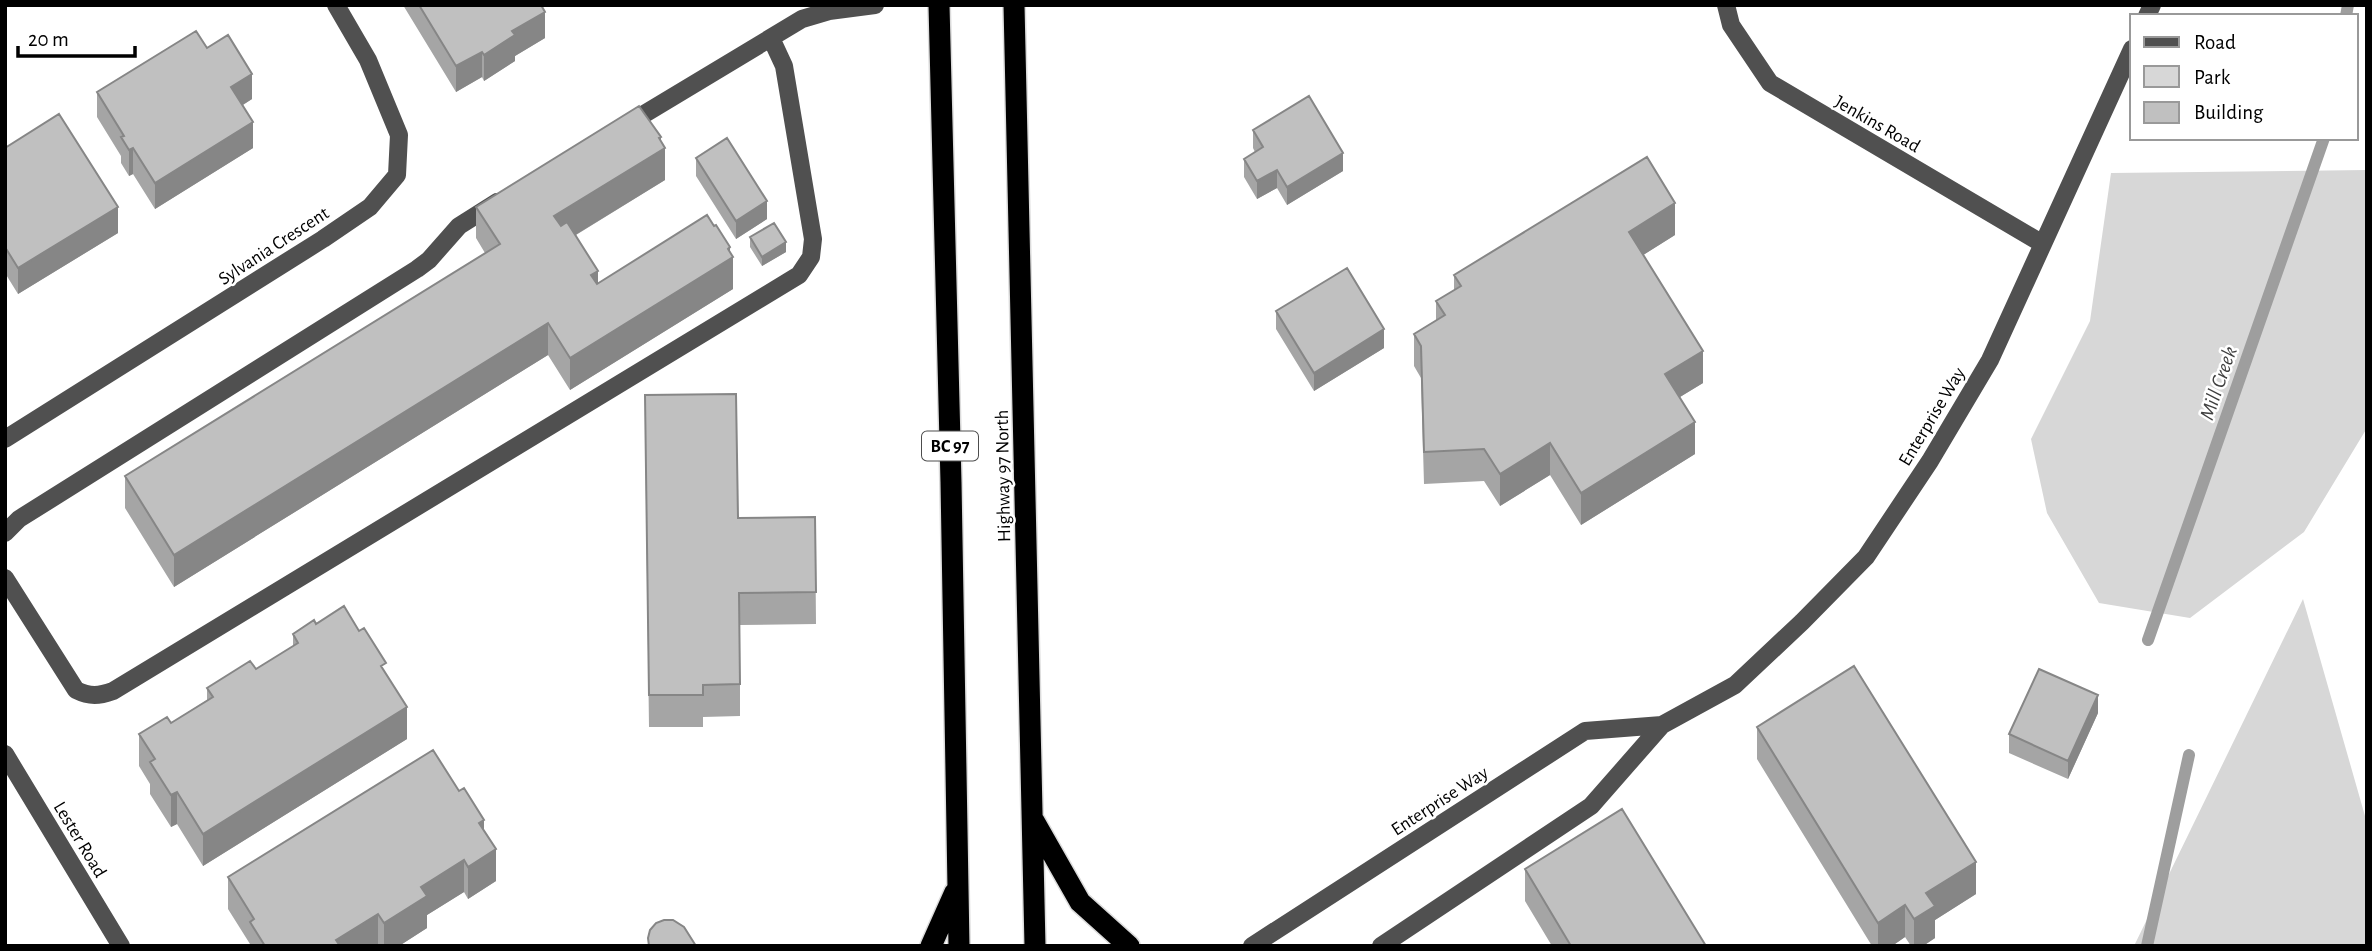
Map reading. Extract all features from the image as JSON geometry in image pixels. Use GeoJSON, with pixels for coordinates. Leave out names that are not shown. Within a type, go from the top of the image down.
{"type":"FeatureCollection","features":[{"type":"Feature","properties":{"kind":"highway","name":"BC 97"},"geometry":{"type":"LineString","coordinates":[[939,5],[959,946]]}},
{"type":"Feature","properties":{"kind":"highway","name":"Highway 97 North"},"geometry":{"type":"LineString","coordinates":[[1014,5],[1035,946]]}},
{"type":"Feature","properties":{"kind":"highway"},"geometry":{"type":"LineString","coordinates":[[1032,818],[1080,902],[1129,946]]}},
{"type":"Feature","properties":{"kind":"highway"},"geometry":{"type":"LineString","coordinates":[[931,946],[958,887]]}},
{"type":"Feature","properties":{"kind":"street","name":"Sylvania Crescent"},"geometry":{"type":"LineString","coordinates":[[5,439],[323,239],[370,207],[397,175],[400,135],[368,60],[336,5]]}},
{"type":"Feature","properties":{"kind":"street"},"geometry":{"type":"LineString","coordinates":[[615,131],[815,14],[875,5]]}},
{"type":"Feature","properties":{"kind":"street","name":"Jenkins Road"},"geometry":{"type":"LineString","coordinates":[[1726,5],[1731,25],[1770,83],[2043,244]]}},
{"type":"Feature","properties":{"kind":"street"},"geometry":{"type":"LineString","coordinates":[[5,578],[76,690],[87,695],[101,696],[799,275],[811,257],[813,239],[784,66],[771,38]]}},
{"type":"Feature","properties":{"kind":"street","name":"Enterprise Way"},"geometry":{"type":"LineString","coordinates":[[1381,946],[1591,806],[1662,725],[1735,685],[1866,558],[1930,461],[1990,360],[2130,53]]}},
{"type":"Feature","properties":{"kind":"street"},"geometry":{"type":"LineString","coordinates":[[5,533],[19,519],[417,269],[429,260],[459,226],[507,196]]}},
{"type":"Feature","properties":{"kind":"street","name":"Enterprise Way"},"geometry":{"type":"LineString","coordinates":[[1252,946],[1585,730],[1662,725]]}},
{"type":"Feature","properties":{"kind":"street","name":"Lester Road"},"geometry":{"type":"LineString","coordinates":[[5,754],[121,946]]}},
{"type":"Feature","properties":{"kind":"green space"},"geometry":{"type":"Polygon","coordinates":[[[2367,170],[2367,428],[2304,532],[2190,618],[2099,603],[2047,513],[2031,439],[2090,321],[2111,173],[2367,170]]]}},
{"type":"Feature","properties":{"kind":"green space"},"geometry":{"type":"Polygon","coordinates":[[[2303,599],[2367,823],[2367,946],[2134,946],[2303,599]]]}},
{"type":"Feature","properties":{"kind":"building"},"geometry":{"type":"Polygon","coordinates":[[[419,5],[541,5],[545,12],[512,31],[515,35],[484,55],[482,52],[456,66],[419,5]]]}},
{"type":"Feature","properties":{"kind":"building"},"geometry":{"type":"Polygon","coordinates":[[[196,31],[207,48],[228,35],[252,74],[231,87],[253,122],[155,183],[133,148],[129,150],[121,137],[124,136],[97,92],[196,31]]]}},
{"type":"Feature","properties":{"kind":"building"},"geometry":{"type":"Polygon","coordinates":[[[1309,96],[1343,153],[1287,187],[1277,170],[1257,181],[1244,159],[1263,147],[1253,130],[1309,96]]]}},
{"type":"Feature","properties":{"kind":"building"},"geometry":{"type":"Polygon","coordinates":[[[639,106],[661,137],[659,138],[665,148],[554,216],[561,226],[567,222],[598,271],[591,275],[597,284],[707,215],[730,247],[728,249],[733,257],[570,358],[548,323],[174,555],[125,476],[500,244],[476,207],[639,106]]]}},
{"type":"Feature","properties":{"kind":"building"},"geometry":{"type":"Polygon","coordinates":[[[59,114],[118,207],[18,268],[5,247],[5,148],[59,114]]]}},
{"type":"Feature","properties":{"kind":"building"},"geometry":{"type":"Polygon","coordinates":[[[727,138],[767,201],[736,221],[696,158],[727,138]]]}},
{"type":"Feature","properties":{"kind":"building"},"geometry":{"type":"Polygon","coordinates":[[[1647,157],[1675,203],[1629,232],[1703,351],[1665,374],[1695,422],[1581,493],[1550,443],[1500,474],[1484,449],[1424,452],[1421,346],[1414,334],[1445,315],[1436,301],[1461,286],[1454,275],[1647,157]]]}},
{"type":"Feature","properties":{"kind":"building"},"geometry":{"type":"Polygon","coordinates":[[[774,223],[786,242],[762,257],[750,237],[774,223]]]}},
{"type":"Feature","properties":{"kind":"building"},"geometry":{"type":"Polygon","coordinates":[[[1347,268],[1384,329],[1314,373],[1276,311],[1347,268]]]}},
{"type":"Feature","properties":{"kind":"building"},"geometry":{"type":"Polygon","coordinates":[[[736,394],[738,518],[815,517],[816,592],[739,593],[740,684],[703,685],[703,695],[649,695],[645,395],[736,394]]]}},
{"type":"Feature","properties":{"kind":"building"},"geometry":{"type":"Polygon","coordinates":[[[344,606],[359,631],[364,628],[386,663],[381,666],[407,707],[203,834],[177,792],[171,795],[150,762],[155,759],[139,734],[167,717],[171,723],[213,697],[207,688],[250,661],[256,669],[298,643],[293,634],[314,620],[316,624],[344,606]]]}},
{"type":"Feature","properties":{"kind":"building"},"geometry":{"type":"Polygon","coordinates":[[[1854,666],[1976,862],[1926,893],[1935,906],[1914,919],[1905,905],[1878,923],[1757,727],[1854,666]]]}},
{"type":"Feature","properties":{"kind":"building"},"geometry":{"type":"Polygon","coordinates":[[[2039,669],[2098,695],[2068,761],[2009,734],[2039,669]]]}},
{"type":"Feature","properties":{"kind":"building"},"geometry":{"type":"Polygon","coordinates":[[[433,750],[459,791],[464,788],[484,820],[479,823],[496,849],[468,867],[464,860],[421,887],[427,896],[384,923],[378,914],[336,940],[340,946],[265,946],[250,922],[254,919],[228,877],[433,750]]]}},
{"type":"Feature","properties":{"kind":"building"},"geometry":{"type":"Polygon","coordinates":[[[1622,809],[1706,946],[1571,946],[1525,869],[1622,809]]]}},
{"type":"Feature","properties":{"kind":"building"},"geometry":{"type":"Polygon","coordinates":[[[673,920],[684,927],[696,946],[649,946],[650,930],[656,923],[673,920]]]}},
{"type":"Feature","properties":{"kind":"waterway","name":"Mill Creek"},"geometry":{"type":"LineString","coordinates":[[2346,14],[2348,5]]}},
{"type":"Feature","properties":{"kind":"waterway","name":"Mill Creek"},"geometry":{"type":"LineString","coordinates":[[2148,640],[2323,140]]}},
{"type":"Feature","properties":{"kind":"waterway","name":"Mill Creek"},"geometry":{"type":"LineString","coordinates":[[2147,946],[2189,755]]}}]}
